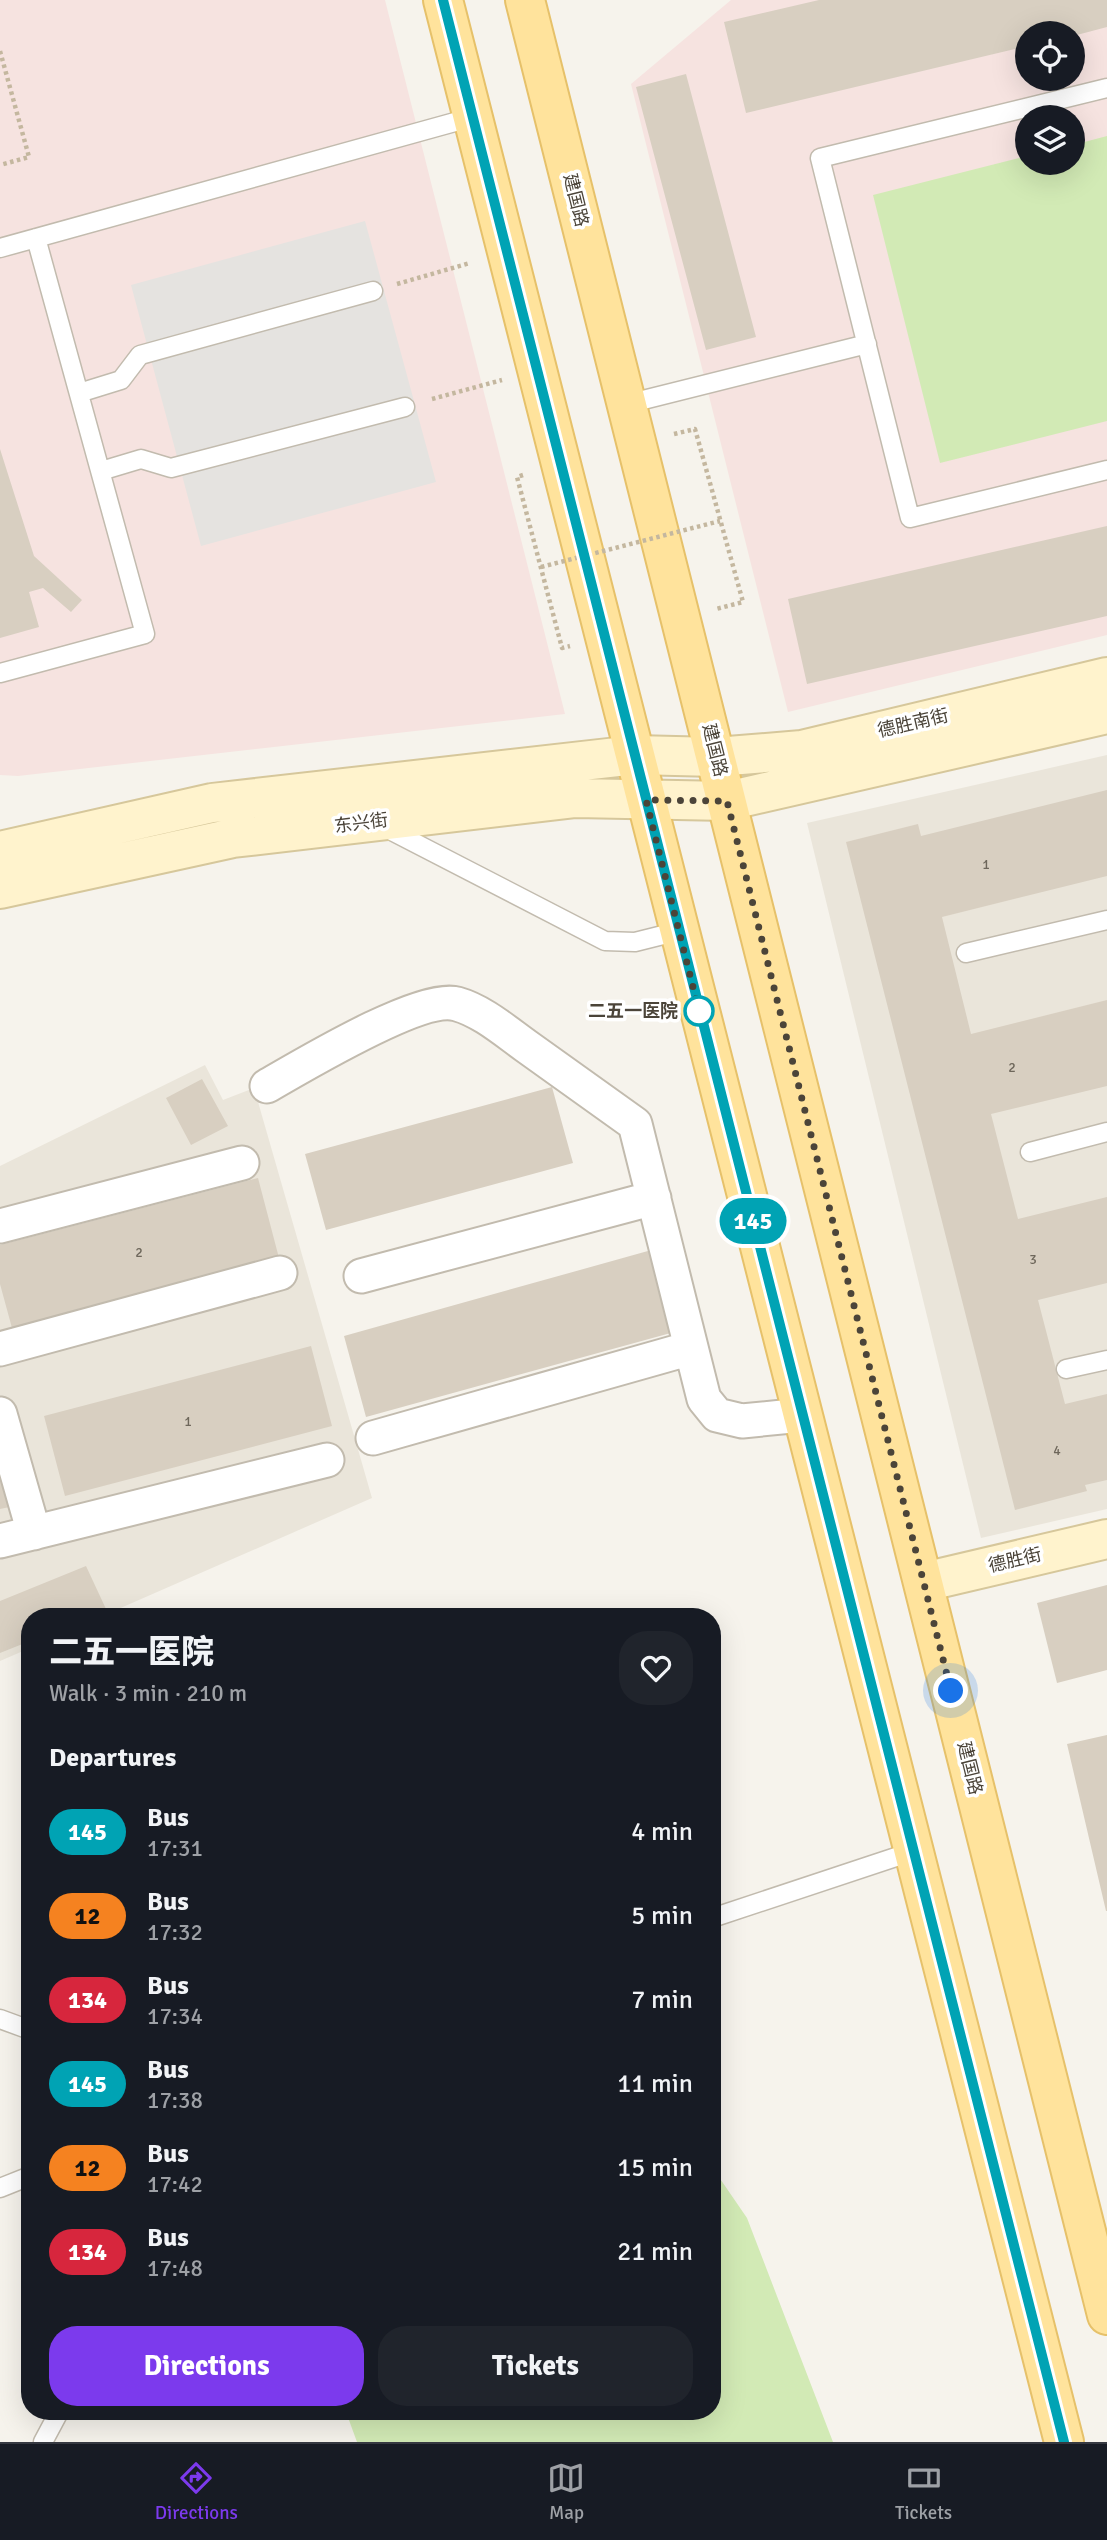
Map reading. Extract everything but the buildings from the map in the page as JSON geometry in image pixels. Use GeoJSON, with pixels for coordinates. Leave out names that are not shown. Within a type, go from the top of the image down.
{"type":"FeatureCollection","features":[{"type":"Feature","properties":{"kind":"main road"},"geometry":{"type":"LineString","coordinates":[[443,0],[1064,2442]]}},
{"type":"Feature","properties":{"kind":"main road","name":"建国路"},"geometry":{"type":"LineString","coordinates":[[525,0],[1107,2315]]}},
{"type":"Feature","properties":{"kind":"main road","name":"德胜南街"},"geometry":{"type":"LineString","coordinates":[[716,757],[802,750],[1107,677]]}},
{"type":"Feature","properties":{"kind":"main road","name":"德胜南街"},"geometry":{"type":"LineString","coordinates":[[727,801],[1107,714]]}},
{"type":"Feature","properties":{"kind":"main road","name":"东兴街"},"geometry":{"type":"LineString","coordinates":[[0,889],[233,838],[371,804],[635,755],[716,757]]}},
{"type":"Feature","properties":{"kind":"main road","name":"东兴街"},"geometry":{"type":"LineString","coordinates":[[0,851],[212,803],[371,804],[576,798],[727,801]]}},
{"type":"Feature","properties":{"kind":"main road","name":"德胜街"},"geometry":{"type":"LineString","coordinates":[[924,1582],[1107,1539]]}},
{"type":"Feature","properties":{"kind":"street"},"geometry":{"type":"LineString","coordinates":[[267,1086],[342,1043],[437,1004],[456,1004],[489,1020],[635,1124],[704,1399],[717,1415],[742,1421],[802,1415]]}},
{"type":"Feature","properties":{"kind":"street"},"geometry":{"type":"LineString","coordinates":[[0,1226],[242,1163]]}},
{"type":"Feature","properties":{"kind":"street"},"geometry":{"type":"LineString","coordinates":[[361,1276],[654,1198]]}},
{"type":"Feature","properties":{"kind":"street"},"geometry":{"type":"LineString","coordinates":[[0,1349],[281,1273]]}},
{"type":"Feature","properties":{"kind":"street"},"geometry":{"type":"LineString","coordinates":[[373,1438],[691,1348]]}},
{"type":"Feature","properties":{"kind":"street"},"geometry":{"type":"LineString","coordinates":[[0,1414],[34,1533]]}},
{"type":"Feature","properties":{"kind":"street"},"geometry":{"type":"LineString","coordinates":[[0,1541],[327,1460]]}},
{"type":"Feature","properties":{"kind":"lane"},"geometry":{"type":"LineString","coordinates":[[1107,88],[820,158],[910,518],[1107,470]]}},
{"type":"Feature","properties":{"kind":"lane"},"geometry":{"type":"LineString","coordinates":[[0,248],[473,117]]}},
{"type":"Feature","properties":{"kind":"lane"},"geometry":{"type":"LineString","coordinates":[[0,673],[145,634],[36,238]]}},
{"type":"Feature","properties":{"kind":"lane"},"geometry":{"type":"LineString","coordinates":[[79,393],[121,380],[140,355],[373,291]]}},
{"type":"Feature","properties":{"kind":"lane"},"geometry":{"type":"LineString","coordinates":[[627,404],[867,344]]}},
{"type":"Feature","properties":{"kind":"lane"},"geometry":{"type":"LineString","coordinates":[[101,471],[141,459],[171,468],[405,407]]}},
{"type":"Feature","properties":{"kind":"lane"},"geometry":{"type":"LineString","coordinates":[[371,804],[605,941],[635,943],[679,931]]}},
{"type":"Feature","properties":{"kind":"lane"},"geometry":{"type":"LineString","coordinates":[[966,953],[1107,920]]}},
{"type":"Feature","properties":{"kind":"lane"},"geometry":{"type":"LineString","coordinates":[[1030,1152],[1107,1132]]}},
{"type":"Feature","properties":{"kind":"lane"},"geometry":{"type":"LineString","coordinates":[[1066,1369],[1107,1360]]}},
{"type":"Feature","properties":{"kind":"lane"},"geometry":{"type":"LineString","coordinates":[[721,1915],[914,1852]]}},
{"type":"Feature","properties":{"kind":"lane"},"geometry":{"type":"LineString","coordinates":[[0,2019],[21,2027]]}},
{"type":"Feature","properties":{"kind":"lane"},"geometry":{"type":"LineString","coordinates":[[0,2188],[21,2180]]}},
{"type":"Feature","properties":{"kind":"lane"},"geometry":{"type":"LineString","coordinates":[[43,2442],[55,2420]]}},
{"type":"Feature","properties":{"kind":"path"},"geometry":{"type":"LineString","coordinates":[[0,51],[29,157],[0,165]]}},
{"type":"Feature","properties":{"kind":"path"},"geometry":{"type":"LineString","coordinates":[[373,291],[507,252]]}},
{"type":"Feature","properties":{"kind":"path"},"geometry":{"type":"LineString","coordinates":[[405,407],[537,370]]}},
{"type":"Feature","properties":{"kind":"path"},"geometry":{"type":"LineString","coordinates":[[695,429],[743,602]]}},
{"type":"Feature","properties":{"kind":"path"},"geometry":{"type":"LineString","coordinates":[[517,477],[562,648]]}},
{"type":"Feature","properties":{"kind":"path"},"geometry":{"type":"LineString","coordinates":[[541,566],[720,520]]}},
{"type":"Feature","properties":{"kind":"shaded area"},"geometry":{"type":"Polygon","coordinates":[[[0,0],[385,0],[565,714],[18,776],[0,775],[0,0]]]}},
{"type":"Feature","properties":{"kind":"shaded area"},"geometry":{"type":"Polygon","coordinates":[[[731,0],[1107,0],[1107,635],[788,712],[631,84],[731,0]]]}},
{"type":"Feature","properties":{"kind":"shaded area"},"geometry":{"type":"Polygon","coordinates":[[[365,221],[436,482],[201,546],[131,285],[365,221]]]}},
{"type":"Feature","properties":{"kind":"shaded area"},"geometry":{"type":"Polygon","coordinates":[[[1107,755],[1107,1509],[981,1538],[807,823],[1107,755]]]}},
{"type":"Feature","properties":{"kind":"shaded area"},"geometry":{"type":"Polygon","coordinates":[[[205,1065],[223,1100],[254,1088],[372,1498],[121,1608],[21,1608],[21,1652],[0,1661],[0,1166],[205,1065]]]}},
{"type":"Feature","properties":{"kind":"green space"},"geometry":{"type":"Polygon","coordinates":[[[1107,136],[1107,421],[940,463],[873,195],[1015,159],[1015,175],[1085,175],[1085,142],[1107,136]]]}},
{"type":"Feature","properties":{"kind":"green space"},"geometry":{"type":"Polygon","coordinates":[[[721,2180],[747,2218],[833,2442],[357,2442],[349,2420],[721,2420],[721,2180]]]}},
{"type":"Feature","properties":{"kind":"bus line","name":"145"},"geometry":{"type":"LineString","coordinates":[[443,0],[1064,2442]]}},
{"type":"Feature","properties":{"kind":"place","name":"二五一医院"},"geometry":{"type":"Point","coordinates":[699,1011]}},
{"type":"Feature","properties":{"kind":"route"},"geometry":{"type":"LineString","coordinates":[[699,1011],[646,800],[727,801],[951,1691]]}}]}
